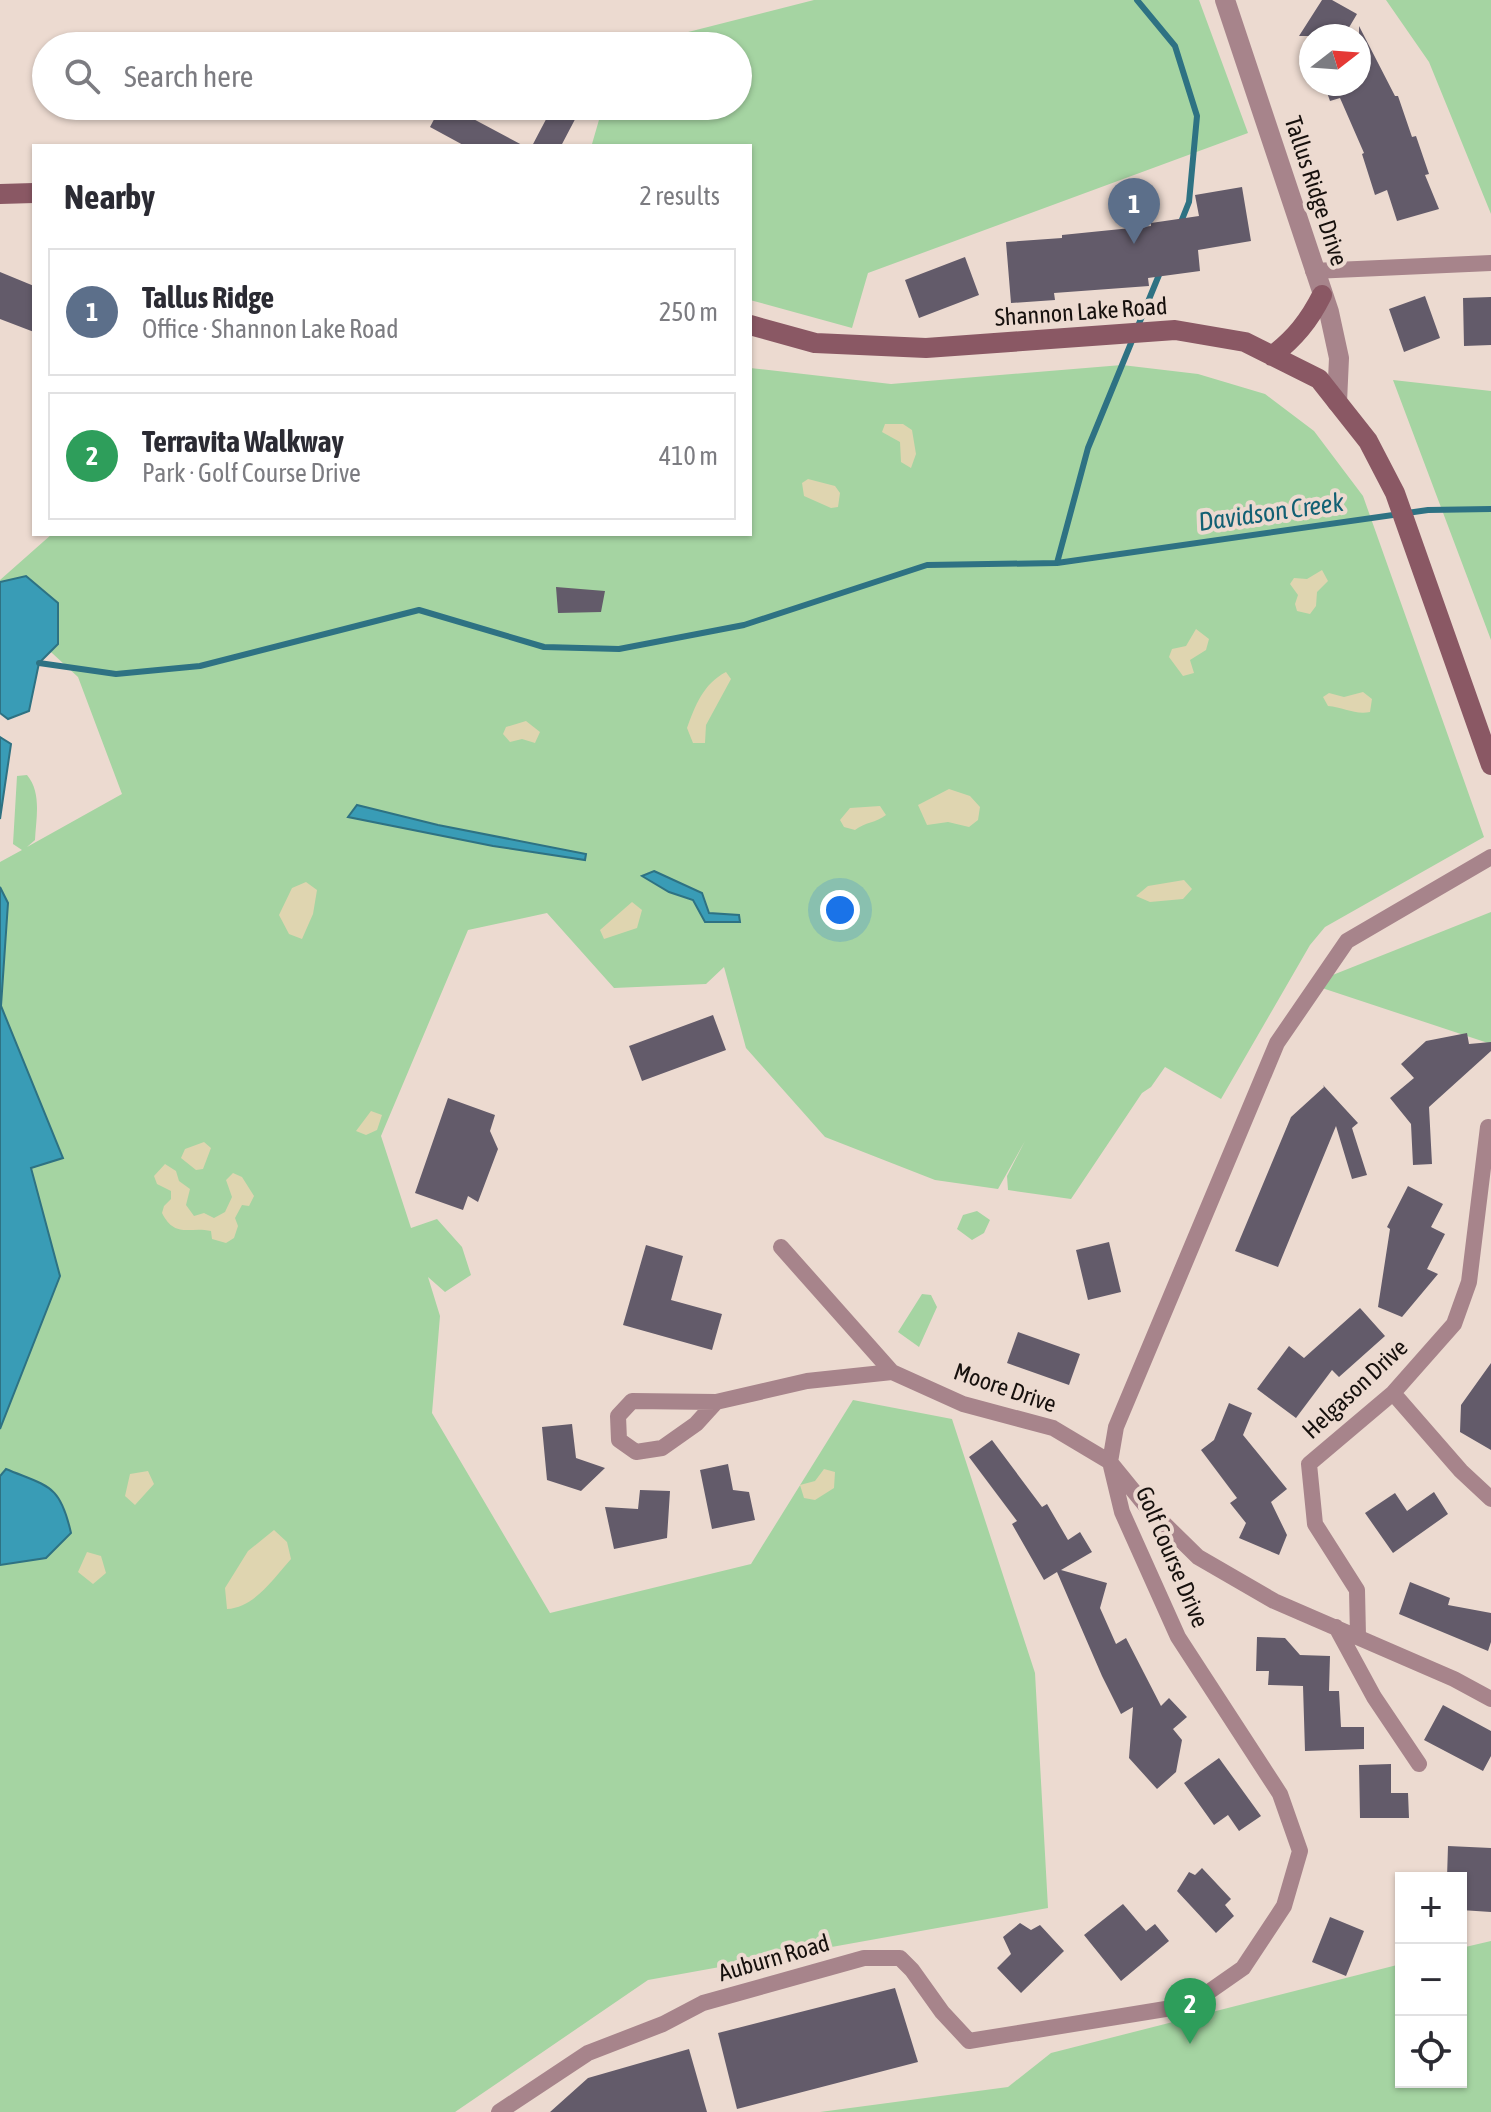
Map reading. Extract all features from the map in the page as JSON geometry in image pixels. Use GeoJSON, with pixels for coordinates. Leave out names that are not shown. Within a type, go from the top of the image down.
{"type":"FeatureCollection","features":[{"type":"Feature","properties":{"kind":"main road"},"geometry":{"type":"LineString","coordinates":[[0,194],[32,193]]}},
{"type":"Feature","properties":{"kind":"main road"},"geometry":{"type":"LineString","coordinates":[[1272,356],[1311,318],[1322,295]]}},
{"type":"Feature","properties":{"kind":"main road","name":"Shannon Lake Road"},"geometry":{"type":"LineString","coordinates":[[752,326],[815,343],[926,348],[1175,330],[1245,342],[1319,379],[1368,441],[1395,493],[1491,765]]}},
{"type":"Feature","properties":{"kind":"street","name":"Tallus Ridge Drive"},"geometry":{"type":"LineString","coordinates":[[1225,0],[1329,312],[1339,358],[1337,402]]}},
{"type":"Feature","properties":{"kind":"street"},"geometry":{"type":"LineString","coordinates":[[1313,271],[1491,263]]}},
{"type":"Feature","properties":{"kind":"street","name":"Golf Course Drive"},"geometry":{"type":"LineString","coordinates":[[1050,2027],[1190,2005],[1243,1968],[1284,1906],[1300,1851],[1280,1794],[1178,1637],[1122,1512],[1110,1462],[1116,1427],[1277,1043],[1347,941],[1491,857]]}},
{"type":"Feature","properties":{"kind":"street","name":"Helgason Drive"},"geometry":{"type":"LineString","coordinates":[[1358,1636],[1357,1590],[1315,1524],[1309,1464],[1393,1393],[1454,1324],[1469,1282],[1488,1127]]}},
{"type":"Feature","properties":{"kind":"street"},"geometry":{"type":"LineString","coordinates":[[781,1247],[892,1372]]}},
{"type":"Feature","properties":{"kind":"street"},"geometry":{"type":"LineString","coordinates":[[716,1402],[696,1424],[662,1448],[636,1452],[619,1440],[618,1416],[632,1401],[716,1402],[807,1381],[892,1372]]}},
{"type":"Feature","properties":{"kind":"street","name":"Moore Drive"},"geometry":{"type":"LineString","coordinates":[[892,1372],[963,1404],[1053,1428],[1110,1462],[1145,1505],[1198,1557],[1274,1601],[1454,1679],[1491,1699]]}},
{"type":"Feature","properties":{"kind":"street"},"geometry":{"type":"LineString","coordinates":[[1393,1393],[1461,1471],[1491,1499]]}},
{"type":"Feature","properties":{"kind":"street"},"geometry":{"type":"LineString","coordinates":[[1336,1627],[1374,1697],[1419,1764]]}},
{"type":"Feature","properties":{"kind":"street","name":"Auburn Road"},"geometry":{"type":"LineString","coordinates":[[499,2112],[588,2053],[663,2024],[703,2003],[864,1958],[900,1958],[969,2041],[1050,2027]]}},
{"type":"Feature","properties":{"kind":"green space"},"geometry":{"type":"Polygon","coordinates":[[[814,0],[1199,0],[1248,133],[868,273],[852,328],[752,301],[752,144],[592,144],[599,120],[752,120],[752,32],[688,32],[814,0]]]}},
{"type":"Feature","properties":{"kind":"green space"},"geometry":{"type":"Polygon","coordinates":[[[1386,0],[1491,0],[1491,214],[1429,62],[1386,0]]]}},
{"type":"Feature","properties":{"kind":"green space"},"geometry":{"type":"Polygon","coordinates":[[[1122,365],[1198,374],[1265,394],[1314,431],[1363,496],[1484,837],[1325,927],[1310,945],[1221,1099],[1165,1067],[1151,1087],[1142,1093],[1071,1199],[1008,1190],[1007,1176],[1025,1141],[998,1189],[935,1180],[825,1137],[746,1048],[724,967],[706,984],[614,988],[547,913],[468,930],[381,1136],[411,1228],[437,1219],[462,1247],[471,1275],[445,1292],[428,1277],[440,1316],[432,1413],[550,1613],[751,1564],[853,1400],[952,1419],[1035,1673],[1048,1908],[648,1980],[455,2112],[0,2112],[0,1429],[60,1276],[31,1168],[63,1157],[1,1006],[8,903],[0,887],[0,862],[22,850],[13,844],[17,776],[27,775],[35,790],[35,840],[27,847],[122,794],[78,677],[0,605],[0,580],[50,536],[752,536],[752,368],[891,384],[1122,365]]]}},
{"type":"Feature","properties":{"kind":"green space"},"geometry":{"type":"Polygon","coordinates":[[[1393,380],[1491,391],[1491,640],[1393,380]]]}},
{"type":"Feature","properties":{"kind":"green space"},"geometry":{"type":"Polygon","coordinates":[[[1491,912],[1491,1044],[1310,984],[1491,912]]]}},
{"type":"Feature","properties":{"kind":"green space"},"geometry":{"type":"Polygon","coordinates":[[[977,1211],[990,1220],[984,1233],[972,1240],[957,1229],[963,1215],[977,1211]]]}},
{"type":"Feature","properties":{"kind":"green space"},"geometry":{"type":"Polygon","coordinates":[[[922,1294],[931,1295],[937,1307],[919,1347],[898,1332],[922,1294]]]}},
{"type":"Feature","properties":{"kind":"green space"},"geometry":{"type":"Polygon","coordinates":[[[1491,1941],[1491,2112],[820,2112],[1008,2087],[1051,2053],[1395,1966],[1395,2088],[1467,2088],[1467,1947],[1491,1941]]]}},
{"type":"Feature","properties":{"kind":"sand"},"geometry":{"type":"Polygon","coordinates":[[[885,424],[903,424],[912,430],[916,454],[911,468],[901,462],[900,442],[882,432],[885,424]]]}},
{"type":"Feature","properties":{"kind":"sand"},"geometry":{"type":"Polygon","coordinates":[[[808,479],[835,486],[840,493],[838,507],[831,508],[804,496],[802,483],[808,479]]]}},
{"type":"Feature","properties":{"kind":"sand"},"geometry":{"type":"Polygon","coordinates":[[[1322,570],[1328,581],[1317,592],[1316,606],[1310,614],[1297,611],[1295,604],[1298,595],[1290,584],[1294,578],[1307,579],[1322,570]]]}},
{"type":"Feature","properties":{"kind":"sand"},"geometry":{"type":"Polygon","coordinates":[[[1196,629],[1209,639],[1206,650],[1190,660],[1194,673],[1183,676],[1169,657],[1172,649],[1186,646],[1196,629]]]}},
{"type":"Feature","properties":{"kind":"sand"},"geometry":{"type":"Polygon","coordinates":[[[726,672],[731,679],[706,725],[705,743],[693,743],[687,728],[697,704],[711,683],[726,672]]]}},
{"type":"Feature","properties":{"kind":"sand"},"geometry":{"type":"Polygon","coordinates":[[[1363,692],[1372,699],[1370,712],[1328,706],[1323,697],[1329,693],[1344,697],[1363,692]]]}},
{"type":"Feature","properties":{"kind":"sand"},"geometry":{"type":"Polygon","coordinates":[[[526,721],[540,732],[535,743],[522,739],[510,742],[503,734],[506,727],[526,721]]]}},
{"type":"Feature","properties":{"kind":"sand"},"geometry":{"type":"Polygon","coordinates":[[[949,789],[970,796],[980,807],[978,820],[969,827],[948,822],[927,825],[918,805],[949,789]]]}},
{"type":"Feature","properties":{"kind":"sand"},"geometry":{"type":"Polygon","coordinates":[[[880,806],[886,815],[855,830],[844,827],[840,820],[850,808],[880,806]]]}},
{"type":"Feature","properties":{"kind":"sand"},"geometry":{"type":"Polygon","coordinates":[[[1184,880],[1192,889],[1183,899],[1150,902],[1136,896],[1148,886],[1184,880]]]}},
{"type":"Feature","properties":{"kind":"sand"},"geometry":{"type":"Polygon","coordinates":[[[306,882],[317,890],[313,914],[302,939],[289,934],[279,915],[292,888],[306,882]]]}},
{"type":"Feature","properties":{"kind":"sand"},"geometry":{"type":"Polygon","coordinates":[[[632,902],[642,910],[637,928],[604,939],[600,930],[632,902]]]}},
{"type":"Feature","properties":{"kind":"sand"},"geometry":{"type":"Polygon","coordinates":[[[371,1111],[382,1115],[377,1130],[366,1135],[356,1131],[371,1111]]]}},
{"type":"Feature","properties":{"kind":"sand"},"geometry":{"type":"Polygon","coordinates":[[[204,1142],[211,1148],[203,1169],[196,1170],[181,1158],[185,1149],[204,1142]]]}},
{"type":"Feature","properties":{"kind":"sand"},"geometry":{"type":"Polygon","coordinates":[[[165,1164],[176,1171],[179,1181],[190,1189],[186,1205],[194,1216],[204,1213],[214,1218],[225,1212],[232,1197],[226,1180],[233,1173],[242,1177],[254,1196],[249,1206],[242,1205],[235,1218],[238,1226],[234,1238],[226,1243],[212,1239],[211,1231],[178,1229],[167,1221],[162,1213],[171,1199],[171,1191],[157,1184],[154,1176],[165,1164]]]}},
{"type":"Feature","properties":{"kind":"sand"},"geometry":{"type":"Polygon","coordinates":[[[824,1469],[835,1472],[834,1488],[815,1500],[804,1498],[800,1485],[815,1481],[824,1469]]]}},
{"type":"Feature","properties":{"kind":"sand"},"geometry":{"type":"Polygon","coordinates":[[[148,1471],[154,1484],[135,1505],[125,1496],[130,1474],[148,1471]]]}},
{"type":"Feature","properties":{"kind":"sand"},"geometry":{"type":"Polygon","coordinates":[[[274,1530],[287,1542],[291,1559],[255,1598],[227,1609],[225,1588],[248,1551],[274,1530]]]}},
{"type":"Feature","properties":{"kind":"sand"},"geometry":{"type":"Polygon","coordinates":[[[87,1552],[101,1556],[106,1573],[93,1584],[78,1572],[87,1552]]]}},
{"type":"Feature","properties":{"kind":"water"},"geometry":{"type":"Polygon","coordinates":[[[26,576],[58,603],[58,644],[39,663],[29,711],[8,719],[0,713],[0,582],[26,576]]]}},
{"type":"Feature","properties":{"kind":"water"},"geometry":{"type":"Polygon","coordinates":[[[0,737],[11,744],[0,819],[0,737]]]}},
{"type":"Feature","properties":{"kind":"water"},"geometry":{"type":"Polygon","coordinates":[[[357,805],[438,825],[586,854],[585,860],[493,846],[348,817],[357,805]]]}},
{"type":"Feature","properties":{"kind":"water"},"geometry":{"type":"Polygon","coordinates":[[[654,871],[702,893],[709,913],[739,915],[740,922],[705,922],[693,900],[669,892],[642,876],[654,871]]]}},
{"type":"Feature","properties":{"kind":"water"},"geometry":{"type":"Polygon","coordinates":[[[0,887],[8,903],[1,1006],[63,1158],[31,1168],[60,1276],[0,1429],[0,887]]]}},
{"type":"Feature","properties":{"kind":"water"},"geometry":{"type":"Polygon","coordinates":[[[6,1469],[43,1484],[62,1505],[71,1533],[46,1558],[0,1565],[0,1476],[6,1469]]]}},
{"type":"Feature","properties":{"kind":"building"},"geometry":{"type":"Polygon","coordinates":[[[1322,0],[1332,0],[1357,14],[1351,24],[1307,24],[1322,0]]]}},
{"type":"Feature","properties":{"kind":"building"},"geometry":{"type":"Polygon","coordinates":[[[1371,49],[1395,96],[1398,96],[1412,137],[1416,136],[1429,174],[1425,175],[1439,209],[1397,221],[1387,190],[1375,195],[1364,153],[1340,98],[1330,101],[1328,96],[1371,96],[1371,49]]]}},
{"type":"Feature","properties":{"kind":"building"},"geometry":{"type":"Polygon","coordinates":[[[434,120],[475,120],[520,144],[461,144],[430,127],[434,120]]]}},
{"type":"Feature","properties":{"kind":"building"},"geometry":{"type":"Polygon","coordinates":[[[546,120],[575,120],[562,144],[533,144],[546,120]]]}},
{"type":"Feature","properties":{"kind":"building"},"geometry":{"type":"Polygon","coordinates":[[[1242,187],[1251,241],[1198,250],[1200,271],[1148,278],[1149,286],[1054,293],[1055,300],[1011,303],[1006,242],[1062,238],[1062,235],[1151,226],[1151,223],[1199,216],[1195,195],[1242,187]]]}},
{"type":"Feature","properties":{"kind":"building"},"geometry":{"type":"Polygon","coordinates":[[[965,257],[979,295],[919,318],[905,280],[965,257]]]}},
{"type":"Feature","properties":{"kind":"building"},"geometry":{"type":"Polygon","coordinates":[[[0,272],[32,285],[32,331],[0,319],[0,272]]]}},
{"type":"Feature","properties":{"kind":"building"},"geometry":{"type":"Polygon","coordinates":[[[1425,296],[1440,338],[1404,352],[1389,309],[1425,296]]]}},
{"type":"Feature","properties":{"kind":"building"},"geometry":{"type":"Polygon","coordinates":[[[1491,297],[1491,345],[1464,346],[1463,298],[1491,297]]]}},
{"type":"Feature","properties":{"kind":"building"},"geometry":{"type":"Polygon","coordinates":[[[556,587],[605,591],[601,612],[558,613],[556,587]]]}},
{"type":"Feature","properties":{"kind":"building"},"geometry":{"type":"Polygon","coordinates":[[[713,1015],[726,1050],[642,1081],[629,1046],[713,1015]]]}},
{"type":"Feature","properties":{"kind":"building"},"geometry":{"type":"Polygon","coordinates":[[[1467,1033],[1469,1044],[1491,1042],[1491,1051],[1429,1107],[1432,1164],[1413,1165],[1411,1124],[1390,1098],[1414,1078],[1401,1064],[1426,1041],[1467,1033]]]}},
{"type":"Feature","properties":{"kind":"building"},"geometry":{"type":"Polygon","coordinates":[[[1323,1085],[1358,1123],[1352,1128],[1367,1175],[1352,1179],[1336,1126],[1278,1267],[1235,1251],[1291,1117],[1323,1085]]]}},
{"type":"Feature","properties":{"kind":"building"},"geometry":{"type":"Polygon","coordinates":[[[448,1098],[495,1115],[490,1131],[498,1149],[478,1202],[468,1196],[463,1210],[415,1193],[448,1098]]]}},
{"type":"Feature","properties":{"kind":"building"},"geometry":{"type":"Polygon","coordinates":[[[1408,1186],[1443,1204],[1431,1227],[1445,1234],[1427,1269],[1438,1274],[1402,1317],[1378,1307],[1390,1229],[1387,1227],[1408,1186]]]}},
{"type":"Feature","properties":{"kind":"building"},"geometry":{"type":"Polygon","coordinates":[[[1109,1242],[1121,1292],[1088,1300],[1076,1250],[1109,1242]]]}},
{"type":"Feature","properties":{"kind":"building"},"geometry":{"type":"Polygon","coordinates":[[[646,1245],[683,1256],[671,1300],[722,1314],[712,1350],[623,1325],[646,1245]]]}},
{"type":"Feature","properties":{"kind":"building"},"geometry":{"type":"Polygon","coordinates":[[[1360,1308],[1385,1336],[1339,1377],[1332,1370],[1296,1418],[1257,1389],[1289,1346],[1304,1358],[1360,1308]]]}},
{"type":"Feature","properties":{"kind":"building"},"geometry":{"type":"Polygon","coordinates":[[[1018,1332],[1080,1354],[1069,1385],[1007,1363],[1018,1332]]]}},
{"type":"Feature","properties":{"kind":"building"},"geometry":{"type":"Polygon","coordinates":[[[1491,1363],[1491,1450],[1460,1432],[1461,1405],[1491,1363]]]}},
{"type":"Feature","properties":{"kind":"building"},"geometry":{"type":"Polygon","coordinates":[[[1229,1403],[1252,1413],[1243,1435],[1287,1489],[1271,1502],[1287,1535],[1279,1555],[1239,1538],[1246,1523],[1230,1503],[1237,1498],[1201,1450],[1214,1440],[1229,1403]]]}},
{"type":"Feature","properties":{"kind":"building"},"geometry":{"type":"Polygon","coordinates":[[[572,1424],[576,1458],[605,1468],[581,1491],[547,1480],[542,1427],[572,1424]]]}},
{"type":"Feature","properties":{"kind":"building"},"geometry":{"type":"Polygon","coordinates":[[[992,1440],[1042,1507],[1047,1504],[1068,1540],[1080,1532],[1092,1552],[1061,1570],[1107,1583],[1100,1608],[1116,1644],[1126,1638],[1161,1706],[1169,1698],[1187,1717],[1173,1729],[1182,1740],[1176,1772],[1157,1789],[1129,1758],[1133,1707],[1121,1714],[1057,1572],[1044,1580],[1012,1524],[1017,1521],[969,1457],[992,1440]]]}},
{"type":"Feature","properties":{"kind":"building"},"geometry":{"type":"Polygon","coordinates":[[[728,1464],[733,1490],[749,1492],[755,1520],[712,1529],[700,1470],[728,1464]]]}},
{"type":"Feature","properties":{"kind":"building"},"geometry":{"type":"Polygon","coordinates":[[[640,1490],[670,1491],[667,1538],[614,1549],[605,1507],[638,1509],[640,1490]]]}},
{"type":"Feature","properties":{"kind":"building"},"geometry":{"type":"Polygon","coordinates":[[[1434,1492],[1448,1514],[1393,1553],[1365,1513],[1395,1493],[1407,1511],[1434,1492]]]}},
{"type":"Feature","properties":{"kind":"building"},"geometry":{"type":"Polygon","coordinates":[[[1410,1582],[1450,1598],[1448,1605],[1491,1613],[1488,1651],[1399,1614],[1410,1582]]]}},
{"type":"Feature","properties":{"kind":"building"},"geometry":{"type":"Polygon","coordinates":[[[1257,1637],[1285,1638],[1300,1655],[1330,1656],[1329,1691],[1339,1691],[1341,1727],[1364,1727],[1364,1749],[1305,1751],[1303,1686],[1268,1685],[1269,1671],[1256,1671],[1257,1637]]]}},
{"type":"Feature","properties":{"kind":"building"},"geometry":{"type":"Polygon","coordinates":[[[1443,1705],[1491,1731],[1491,1756],[1483,1771],[1424,1740],[1443,1705]]]}},
{"type":"Feature","properties":{"kind":"building"},"geometry":{"type":"Polygon","coordinates":[[[1219,1758],[1261,1816],[1239,1831],[1228,1815],[1214,1825],[1184,1783],[1219,1758]]]}},
{"type":"Feature","properties":{"kind":"building"},"geometry":{"type":"Polygon","coordinates":[[[1391,1764],[1391,1793],[1408,1793],[1409,1818],[1360,1818],[1359,1765],[1391,1764]]]}},
{"type":"Feature","properties":{"kind":"building"},"geometry":{"type":"Polygon","coordinates":[[[1448,1846],[1491,1848],[1491,1912],[1467,1910],[1467,1872],[1447,1872],[1448,1846]]]}},
{"type":"Feature","properties":{"kind":"building"},"geometry":{"type":"Polygon","coordinates":[[[1202,1868],[1231,1899],[1225,1905],[1234,1916],[1216,1933],[1177,1891],[1189,1872],[1195,1875],[1202,1868]]]}},
{"type":"Feature","properties":{"kind":"building"},"geometry":{"type":"Polygon","coordinates":[[[1123,1904],[1146,1931],[1155,1924],[1169,1941],[1121,1981],[1084,1935],[1123,1904]]]}},
{"type":"Feature","properties":{"kind":"building"},"geometry":{"type":"Polygon","coordinates":[[[1330,1917],[1364,1931],[1346,1976],[1312,1962],[1330,1917]]]}},
{"type":"Feature","properties":{"kind":"building"},"geometry":{"type":"Polygon","coordinates":[[[1020,1923],[1031,1930],[1040,1925],[1064,1951],[1021,1993],[997,1968],[1011,1954],[1003,1937],[1020,1923]]]}},
{"type":"Feature","properties":{"kind":"building"},"geometry":{"type":"Polygon","coordinates":[[[895,1988],[918,2062],[737,2109],[718,2033],[895,1988]]]}},
{"type":"Feature","properties":{"kind":"building"},"geometry":{"type":"Polygon","coordinates":[[[689,2049],[707,2112],[550,2112],[588,2078],[689,2049]]]}},
{"type":"Feature","properties":{"kind":"waterway"},"geometry":{"type":"LineString","coordinates":[[1137,0],[1175,46],[1197,116],[1189,202],[1181,222]]}},
{"type":"Feature","properties":{"kind":"waterway"},"geometry":{"type":"LineString","coordinates":[[1057,563],[1088,448],[1161,270]]}},
{"type":"Feature","properties":{"kind":"waterway","name":"Davidson Creek"},"geometry":{"type":"LineString","coordinates":[[39,663],[116,674],[200,666],[419,610],[544,647],[619,649],[744,625],[927,565],[1057,563],[1428,510],[1491,509]]}},
{"type":"Feature","properties":{"kind":"place","name":"Tallus Ridge"},"geometry":{"type":"Point","coordinates":[1134,244]}},
{"type":"Feature","properties":{"kind":"place","name":"Terravita Walkway"},"geometry":{"type":"Point","coordinates":[1190,2044]}}]}
